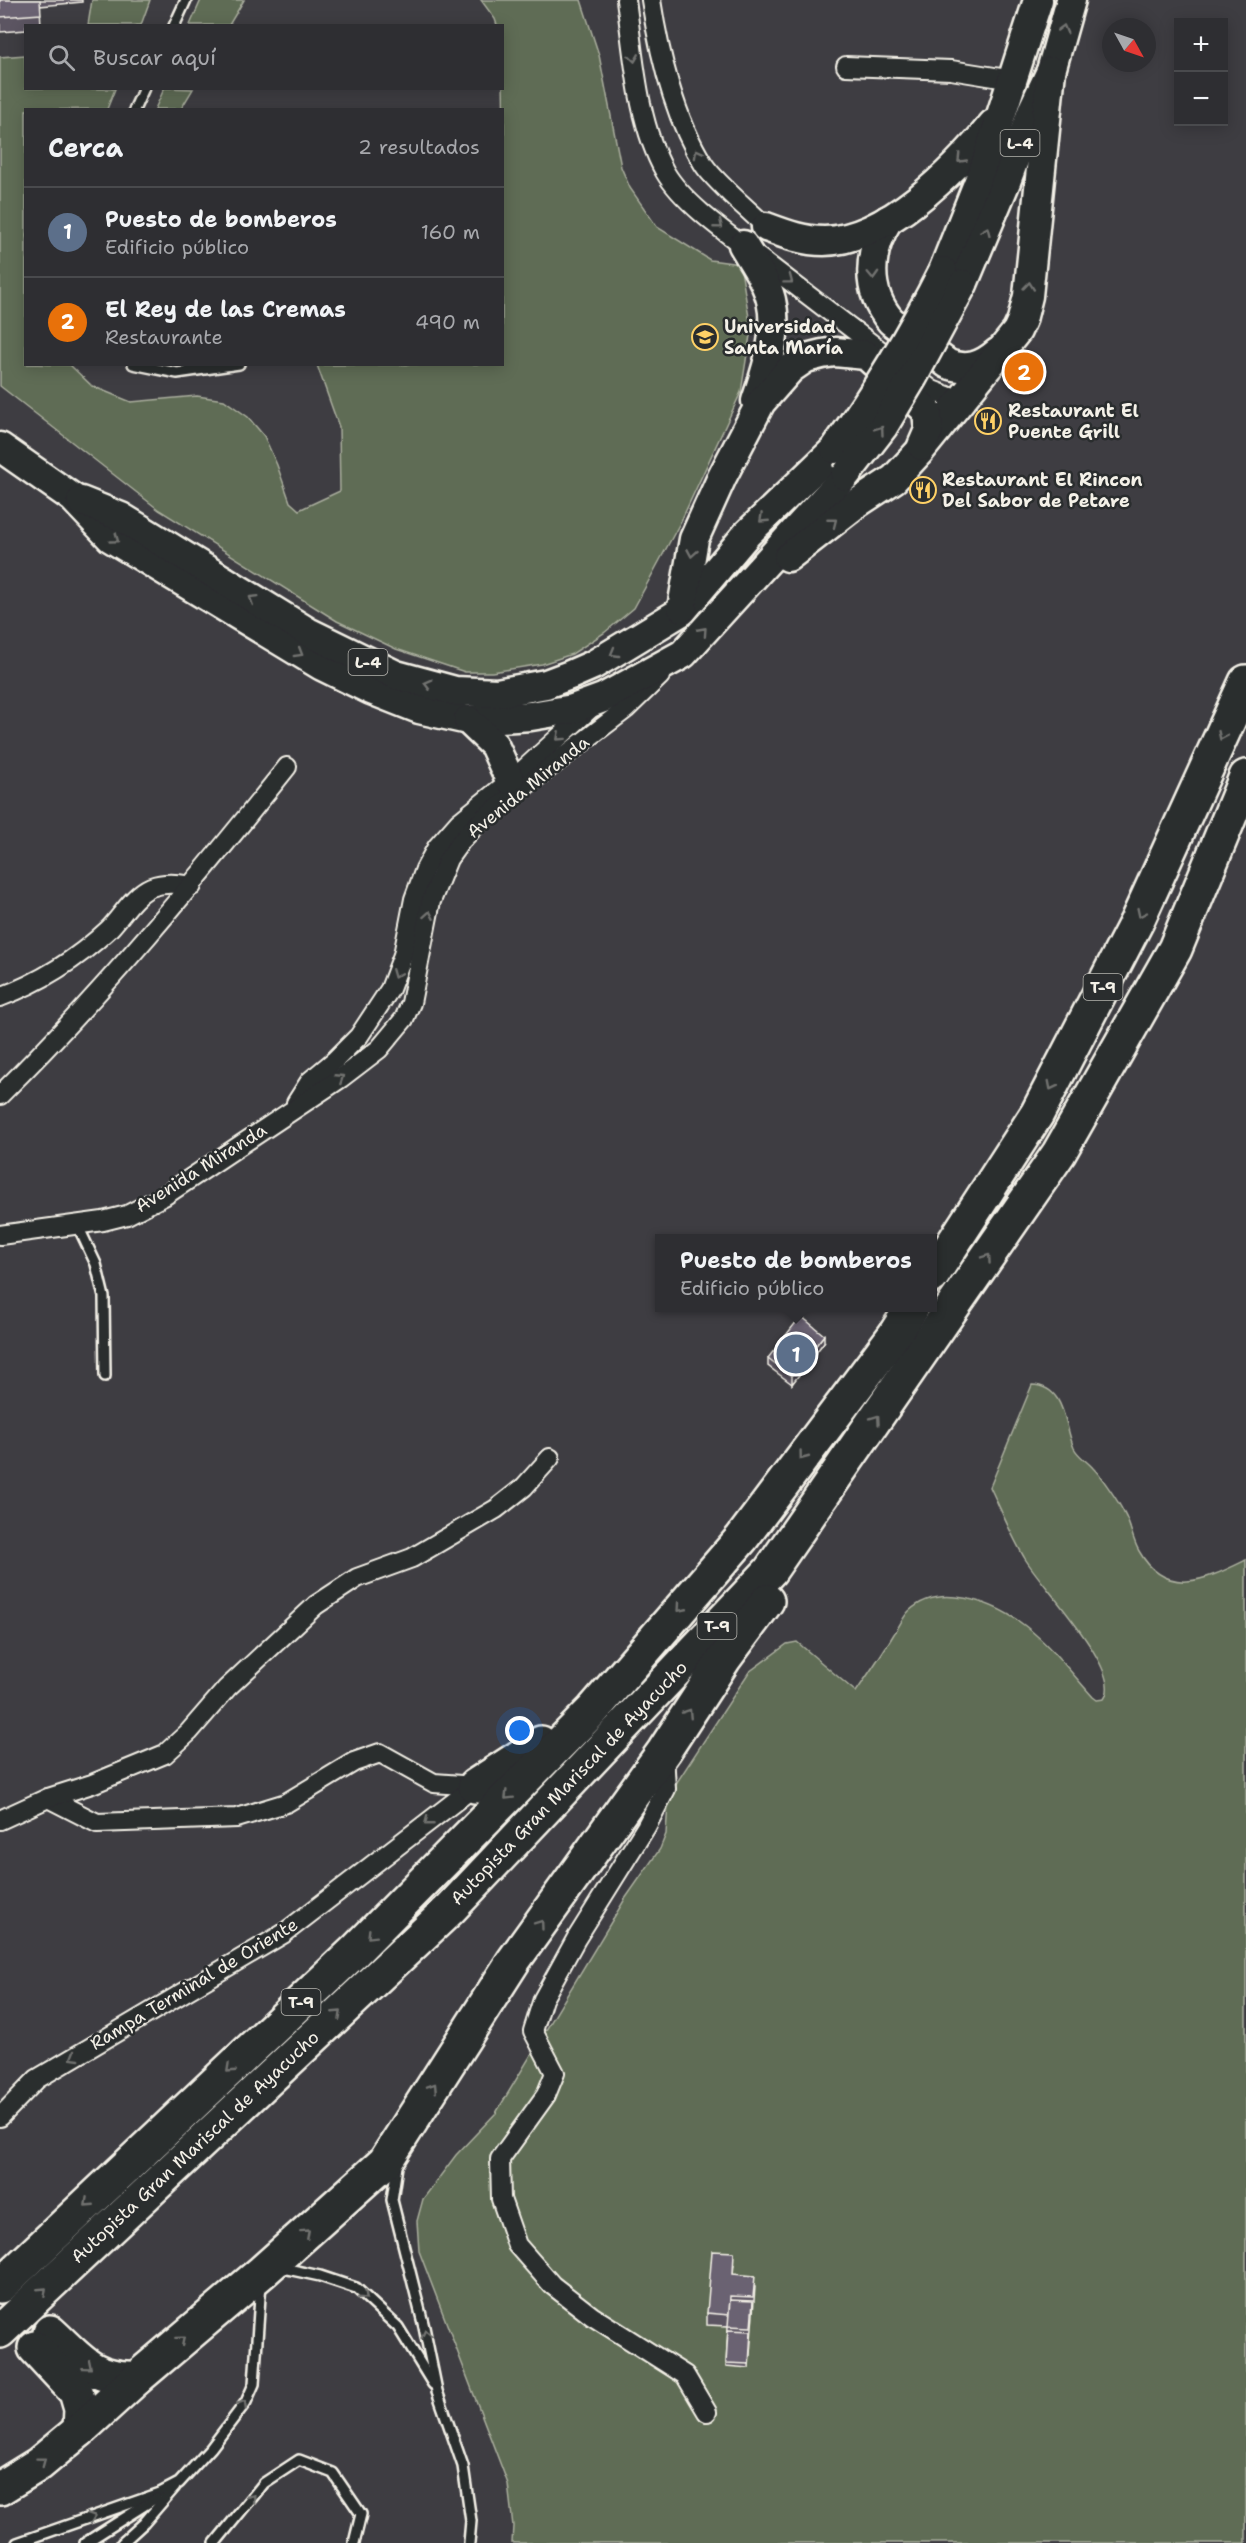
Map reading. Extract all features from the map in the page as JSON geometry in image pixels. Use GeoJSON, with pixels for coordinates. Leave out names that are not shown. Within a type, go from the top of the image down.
{"type":"FeatureCollection","features":[{"type":"Feature","properties":{"kind":"highway","name":"T-9"},"geometry":{"type":"LineString","coordinates":[[937,1270],[1037,1114],[1137,921],[1246,682]]}},
{"type":"Feature","properties":{"kind":"highway","name":"Autopista Gran Mariscal de Ayacucho"},"geometry":{"type":"LineString","coordinates":[[0,2331],[450,1909],[771,1570],[1059,1153],[1175,949],[1246,777]]}},
{"type":"Feature","properties":{"kind":"highway","name":"Autopista Gran Mariscal de Ayacucho"},"geometry":{"type":"LineString","coordinates":[[0,2286],[355,1952],[593,1710],[742,1538],[894,1336],[909,1312]]}},
{"type":"Feature","properties":{"kind":"highway"},"geometry":{"type":"LineString","coordinates":[[0,2488],[39,2464],[80,2430],[137,2378],[266,2269],[385,2162],[514,1960],[664,1750],[724,1659],[796,1562],[846,1461]]}},
{"type":"Feature","properties":{"kind":"highway"},"geometry":{"type":"LineString","coordinates":[[475,1786],[593,1710]]}},
{"type":"Feature","properties":{"kind":"highway"},"geometry":{"type":"LineString","coordinates":[[80,2430],[81,2409],[76,2392],[42,2340],[95,2373],[116,2379],[137,2378]]}},
{"type":"Feature","properties":{"kind":"main road","name":"L-4"},"geometry":{"type":"LineString","coordinates":[[73,498],[121,517],[308,632],[396,675],[455,691],[497,693],[546,684],[593,665],[682,611],[747,534],[835,449],[953,278],[979,181],[1038,0]]}},
{"type":"Feature","properties":{"kind":"main road","name":"L-4"},"geometry":{"type":"LineString","coordinates":[[0,447],[73,498],[111,538],[322,666],[371,690],[419,709],[468,720],[556,712],[603,698],[683,654],[844,476],[883,427],[913,377],[953,278],[1007,179],[1033,109],[1051,71],[1071,0]]}},
{"type":"Feature","properties":{"kind":"main road","name":"L-4"},"geometry":{"type":"LineString","coordinates":[[735,595],[856,504],[894,479],[920,451],[1010,340],[1022,320],[1028,296],[1051,71]]}},
{"type":"Feature","properties":{"kind":"main road","name":"L-4"},"geometry":{"type":"LineString","coordinates":[[1000,115],[944,176],[888,220],[875,245],[872,274],[879,303],[891,321],[948,364],[956,367],[974,367],[985,363],[1010,340]]}},
{"type":"Feature","properties":{"kind":"main road"},"geometry":{"type":"LineString","coordinates":[[766,227],[799,238],[824,241],[854,235],[888,220]]}},
{"type":"Feature","properties":{"kind":"main road","name":"L-4"},"geometry":{"type":"LineString","coordinates":[[743,245],[771,298],[774,332],[763,380],[749,423]]}},
{"type":"Feature","properties":{"kind":"main road","name":"L-4"},"geometry":{"type":"LineString","coordinates":[[682,611],[694,539],[722,477],[749,423],[775,384],[790,369],[806,358],[835,352],[866,355],[927,411],[929,430],[920,451]]}},
{"type":"Feature","properties":{"kind":"main road"},"geometry":{"type":"LineString","coordinates":[[603,698],[682,611]]}},
{"type":"Feature","properties":{"kind":"main road"},"geometry":{"type":"LineString","coordinates":[[468,720],[494,745],[510,780]]}},
{"type":"Feature","properties":{"kind":"street"},"geometry":{"type":"LineString","coordinates":[[626,0],[640,100],[664,171],[675,188],[743,245],[932,390],[960,400]]}},
{"type":"Feature","properties":{"kind":"street"},"geometry":{"type":"LineString","coordinates":[[651,0],[662,56],[693,144],[706,167],[766,227]]}},
{"type":"Feature","properties":{"kind":"street"},"geometry":{"type":"LineString","coordinates":[[846,66],[951,70],[1013,80]]}},
{"type":"Feature","properties":{"kind":"street"},"geometry":{"type":"LineString","coordinates":[[942,377],[960,400]]}},
{"type":"Feature","properties":{"kind":"street","name":"Avenida Miranda"},"geometry":{"type":"LineString","coordinates":[[0,1235],[127,1215],[164,1196],[362,1063],[379,1049],[404,1019],[411,1003],[431,901],[448,860],[461,841],[482,819],[627,709],[683,654]]}},
{"type":"Feature","properties":{"kind":"street","name":"Avenida Miranda"},"geometry":{"type":"LineString","coordinates":[[291,1110],[310,1081],[359,1036],[386,996],[403,955],[414,899],[425,869],[437,847],[459,822],[603,698]]}},
{"type":"Feature","properties":{"kind":"street"},"geometry":{"type":"LineString","coordinates":[[0,1095],[67,1026],[192,886],[287,767]]}},
{"type":"Feature","properties":{"kind":"street"},"geometry":{"type":"LineString","coordinates":[[0,997],[22,989],[57,970],[87,949],[111,927],[132,902],[149,888],[168,883],[192,886]]}},
{"type":"Feature","properties":{"kind":"street"},"geometry":{"type":"LineString","coordinates":[[0,1820],[48,1798],[92,1784],[165,1754],[189,1732],[227,1688],[316,1605],[357,1578],[412,1558],[496,1509],[524,1487],[550,1458]]}},
{"type":"Feature","properties":{"kind":"street"},"geometry":{"type":"LineString","coordinates":[[664,1750],[666,1790],[646,1827],[576,1939],[543,1999],[532,2031],[555,2073],[546,2095],[500,2159],[501,2199],[517,2245],[552,2285],[592,2316],[685,2375],[707,2412]]}},
{"type":"Feature","properties":{"kind":"street"},"geometry":{"type":"LineString","coordinates":[[48,1798],[98,1823],[237,1818],[286,1803],[354,1762],[380,1753],[434,1783],[475,1786]]}},
{"type":"Feature","properties":{"kind":"street","name":"Rampa Terminal de Oriente"},"geometry":{"type":"LineString","coordinates":[[0,2116],[37,2079],[283,1934],[475,1786]]}},
{"type":"Feature","properties":{"kind":"lane"},"geometry":{"type":"LineString","coordinates":[[175,24],[186,0]]}},
{"type":"Feature","properties":{"kind":"lane"},"geometry":{"type":"LineString","coordinates":[[135,108],[143,90]]}},
{"type":"Feature","properties":{"kind":"lane"},"geometry":{"type":"LineString","coordinates":[[139,366],[177,373],[225,366]]}},
{"type":"Feature","properties":{"kind":"lane"},"geometry":{"type":"LineString","coordinates":[[77,1224],[96,1264],[104,1297],[105,1376]]}},
{"type":"Feature","properties":{"kind":"lane"},"geometry":{"type":"LineString","coordinates":[[410,2124],[395,2172],[392,2200],[424,2327],[437,2391],[463,2466],[471,2521],[469,2543]]}},
{"type":"Feature","properties":{"kind":"lane"},"geometry":{"type":"LineString","coordinates":[[122,2543],[144,2523],[211,2448],[246,2402],[254,2384],[266,2269],[320,2276],[356,2288],[398,2327],[437,2391]]}},
{"type":"Feature","properties":{"kind":"lane"},"geometry":{"type":"LineString","coordinates":[[215,2543],[264,2483],[299,2460],[333,2473],[361,2514],[354,2543]]}},
{"type":"Feature","properties":{"kind":"lane"},"geometry":{"type":"LineString","coordinates":[[17,2543],[160,2493],[178,2483]]}},
{"type":"Feature","properties":{"kind":"lane"},"geometry":{"type":"LineString","coordinates":[[85,2543],[178,2483]]}},
{"type":"Feature","properties":{"kind":"green space"},"geometry":{"type":"Polygon","coordinates":[[[92,0],[150,0],[141,24],[88,24],[92,0]]]}},
{"type":"Feature","properties":{"kind":"green space"},"geometry":{"type":"Polygon","coordinates":[[[201,0],[244,0],[230,24],[190,24],[201,0]]]}},
{"type":"Feature","properties":{"kind":"green space","name":"Universidad Santa María"},"geometry":{"type":"Polygon","coordinates":[[[481,0],[581,0],[599,55],[621,167],[630,188],[657,227],[710,260],[740,264],[751,329],[741,392],[681,521],[634,608],[604,633],[572,654],[542,664],[492,672],[465,672],[396,649],[337,621],[159,510],[0,386],[0,57],[24,55],[24,90],[115,90],[107,108],[24,108],[24,366],[71,366],[92,386],[131,402],[197,396],[224,400],[248,417],[264,436],[290,502],[299,510],[340,491],[339,427],[317,366],[504,366],[504,24],[497,24],[481,0]]]}},
{"type":"Feature","properties":{"kind":"green space"},"geometry":{"type":"Polygon","coordinates":[[[163,90],[192,90],[182,108],[155,108],[163,90]]]}},
{"type":"Feature","properties":{"kind":"green space"},"geometry":{"type":"Polygon","coordinates":[[[1032,1385],[1043,1387],[1058,1399],[1074,1448],[1114,1496],[1126,1518],[1139,1551],[1150,1566],[1162,1576],[1188,1581],[1217,1574],[1246,1560],[1246,2543],[512,2543],[513,2526],[508,2484],[419,2251],[417,2221],[423,2199],[456,2155],[496,2113],[625,1899],[660,1849],[666,1834],[668,1803],[677,1782],[749,1672],[787,1644],[797,1642],[856,1692],[909,1611],[919,1603],[931,1599],[956,1597],[979,1601],[1017,1620],[1049,1647],[1093,1697],[1097,1700],[1104,1699],[1107,1686],[1092,1649],[1024,1557],[990,1487],[1032,1385]]]}},
{"type":"Feature","properties":{"kind":"building"},"geometry":{"type":"Polygon","coordinates":[[[0,0],[40,0],[41,14],[0,17],[0,0]]]}},
{"type":"Feature","properties":{"kind":"building"},"geometry":{"type":"Polygon","coordinates":[[[801,1316],[824,1335],[792,1376],[768,1358],[801,1316]]]}},
{"type":"Feature","properties":{"kind":"building"},"geometry":{"type":"Polygon","coordinates":[[[712,2251],[734,2252],[733,2274],[755,2276],[753,2297],[730,2296],[729,2315],[707,2313],[712,2251]]]}},
{"type":"Feature","properties":{"kind":"building"},"geometry":{"type":"Polygon","coordinates":[[[730,2300],[753,2301],[751,2327],[728,2326],[730,2300]]]}},
{"type":"Feature","properties":{"kind":"building"},"geometry":{"type":"Polygon","coordinates":[[[728,2330],[751,2331],[749,2364],[726,2363],[728,2330]]]}},
{"type":"Feature","properties":{"kind":"place","name":"Universidad Santa María"},"geometry":{"type":"Point","coordinates":[705,337]}},
{"type":"Feature","properties":{"kind":"place","name":"El Rey de las Cremas"},"geometry":{"type":"Point","coordinates":[1024,372]}},
{"type":"Feature","properties":{"kind":"place","name":"Restaurant El Puente Grill"},"geometry":{"type":"Point","coordinates":[988,421]}},
{"type":"Feature","properties":{"kind":"place","name":"Restaurant El Rincon Del Sabor de Petare"},"geometry":{"type":"Point","coordinates":[923,490]}},
{"type":"Feature","properties":{"kind":"place","name":"Puesto de bomberos"},"geometry":{"type":"Point","coordinates":[796,1354]}}]}
